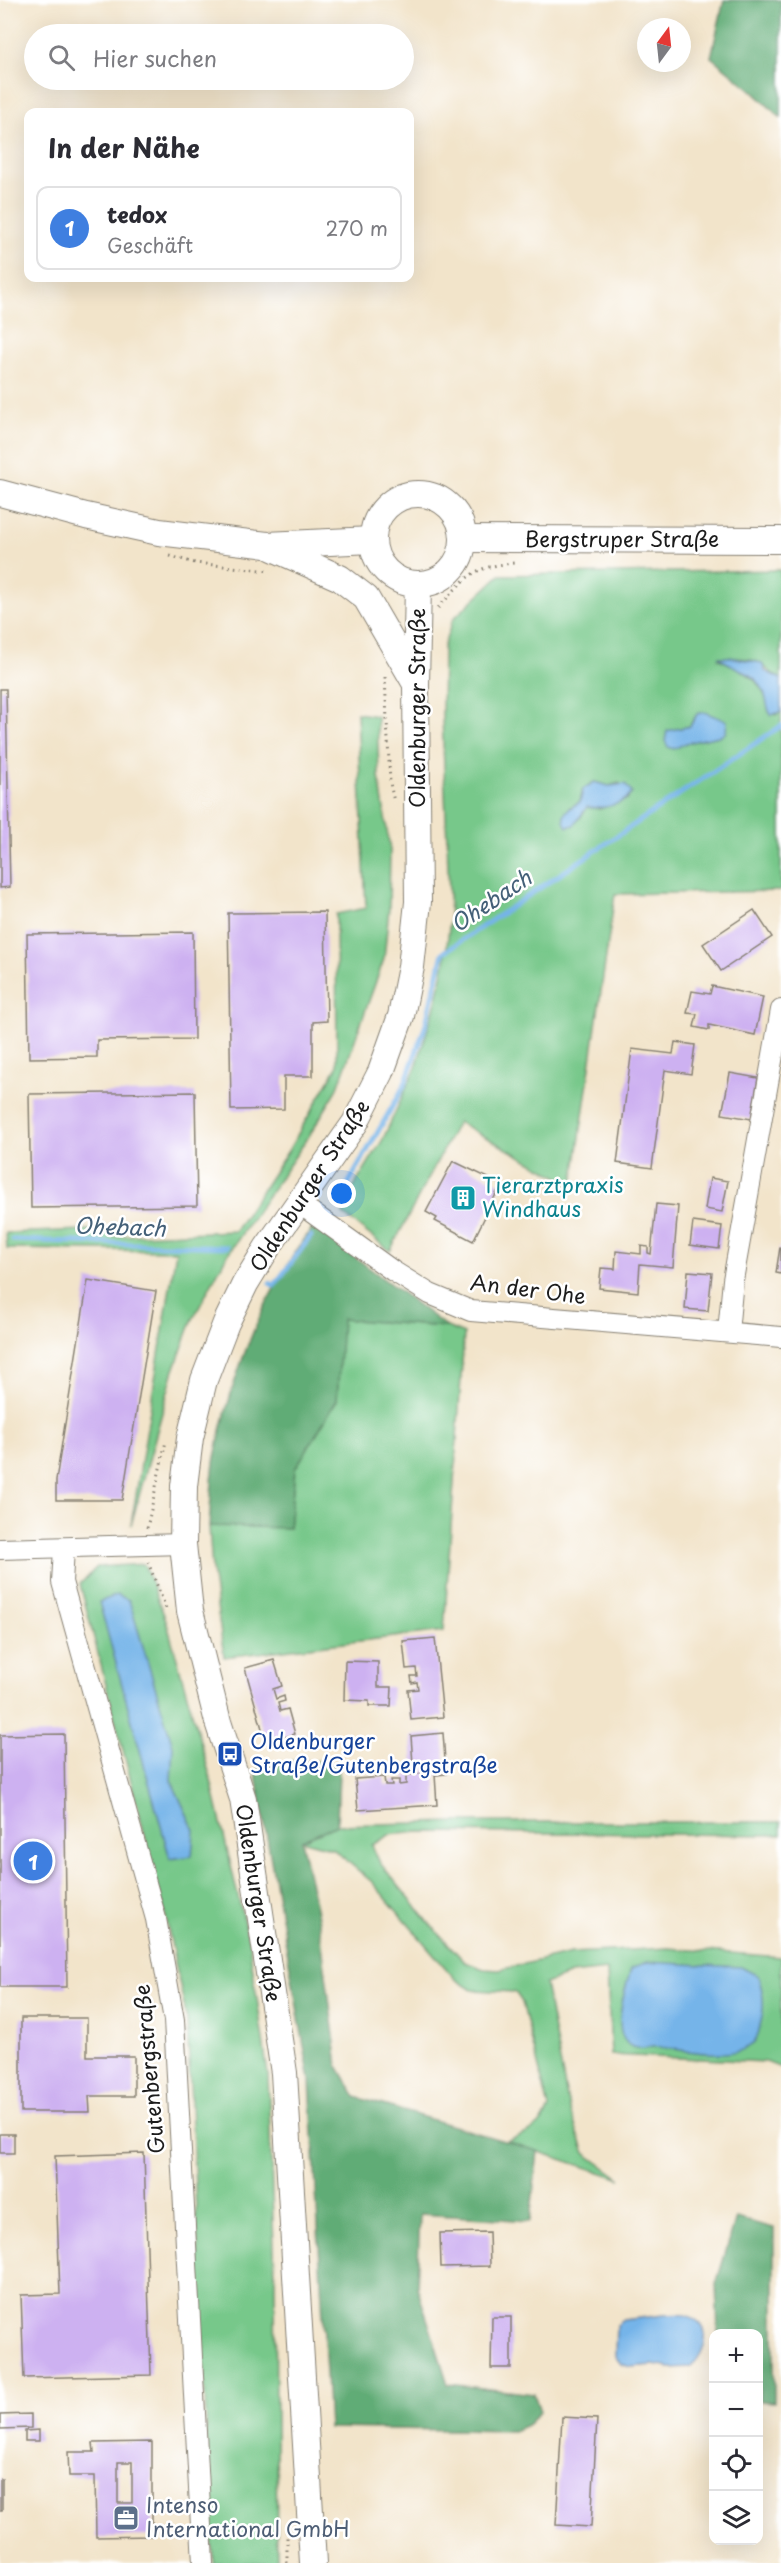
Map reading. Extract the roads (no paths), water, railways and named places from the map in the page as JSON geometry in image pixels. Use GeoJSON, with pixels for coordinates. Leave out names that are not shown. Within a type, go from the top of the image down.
{"type":"FeatureCollection","features":[{"type":"Feature","properties":{"kind":"main road"},"geometry":{"type":"LineString","coordinates":[[0,493],[86,516],[159,532],[267,545],[372,540]]}},
{"type":"Feature","properties":{"kind":"main road"},"geometry":{"type":"LineString","coordinates":[[417,494],[431,495],[444,502],[461,524],[463,539],[461,553],[454,565],[438,579],[418,584],[404,582],[392,576],[381,566],[372,540],[374,526],[380,513],[390,503],[403,496],[417,494]]}},
{"type":"Feature","properties":{"kind":"main road","name":"Bergstruper Straße"},"geometry":{"type":"LineString","coordinates":[[463,539],[781,540]]}},
{"type":"Feature","properties":{"kind":"main road"},"geometry":{"type":"LineString","coordinates":[[267,545],[340,578],[366,598],[416,684]]}},
{"type":"Feature","properties":{"kind":"main road","name":"Oldenburger Straße"},"geometry":{"type":"LineString","coordinates":[[313,2563],[284,2073],[243,1800],[218,1722],[195,1634],[183,1544],[184,1486],[190,1438],[204,1380],[226,1323],[245,1284],[267,1248],[355,1123],[381,1072],[401,1016],[411,967],[418,902],[416,684],[418,584]]}},
{"type":"Feature","properties":{"kind":"street"},"geometry":{"type":"LineString","coordinates":[[728,1332],[733,1280],[781,1010]]}},
{"type":"Feature","properties":{"kind":"street","name":"An der Ohe"},"geometry":{"type":"LineString","coordinates":[[300,1204],[393,1271],[430,1294],[471,1311],[781,1337]]}},
{"type":"Feature","properties":{"kind":"street"},"geometry":{"type":"LineString","coordinates":[[0,1549],[183,1544]]}},
{"type":"Feature","properties":{"kind":"street","name":"Gutenbergstraße"},"geometry":{"type":"LineString","coordinates":[[64,1549],[62,1582],[156,1918],[174,2020],[203,2563]]}},
{"type":"Feature","properties":{"kind":"water"},"geometry":{"type":"Polygon","coordinates":[[[719,657],[762,663],[765,671],[781,679],[781,712],[771,715],[764,691],[758,682],[719,657]]]}},
{"type":"Feature","properties":{"kind":"water"},"geometry":{"type":"Polygon","coordinates":[[[704,712],[727,721],[726,732],[719,736],[686,743],[674,749],[668,747],[665,741],[667,731],[690,726],[697,714],[704,712]]]}},
{"type":"Feature","properties":{"kind":"water"},"geometry":{"type":"Polygon","coordinates":[[[594,782],[609,786],[625,784],[632,793],[623,801],[611,806],[587,807],[574,825],[567,827],[564,815],[580,802],[583,789],[594,782]]]}},
{"type":"Feature","properties":{"kind":"water"},"geometry":{"type":"Polygon","coordinates":[[[117,1595],[129,1600],[173,1746],[171,1780],[194,1830],[192,1856],[170,1859],[99,1602],[117,1595]]]}},
{"type":"Feature","properties":{"kind":"water"},"geometry":{"type":"Polygon","coordinates":[[[646,1962],[741,1967],[758,1976],[763,1995],[763,2007],[759,2031],[754,2042],[741,2050],[718,2053],[630,2046],[626,2043],[621,2030],[622,2003],[631,1969],[646,1962]]]}},
{"type":"Feature","properties":{"kind":"water"},"geometry":{"type":"Polygon","coordinates":[[[686,2315],[702,2326],[705,2332],[704,2346],[691,2367],[670,2368],[653,2365],[631,2367],[621,2364],[615,2356],[616,2325],[623,2320],[686,2315]]]}},
{"type":"Feature","properties":{"kind":"waterway","name":"Ohebach"},"geometry":{"type":"LineString","coordinates":[[339,1200],[404,1086],[425,1027],[443,953],[781,726]]}},
{"type":"Feature","properties":{"kind":"waterway","name":"Ohebach"},"geometry":{"type":"LineString","coordinates":[[270,1283],[274,1286],[311,1236]]}},
{"type":"Feature","properties":{"kind":"waterway","name":"Ohebach"},"geometry":{"type":"LineString","coordinates":[[13,1240],[227,1247]]}},
{"type":"Feature","properties":{"kind":"place","name":"Tierarztpraxis Windhaus"},"geometry":{"type":"Point","coordinates":[463,1198]}},
{"type":"Feature","properties":{"kind":"place","name":"Oldenburger Straße/Gutenbergstraße"},"geometry":{"type":"Point","coordinates":[230,1754]}},
{"type":"Feature","properties":{"kind":"place","name":"tedox"},"geometry":{"type":"Point","coordinates":[33,1861]}},
{"type":"Feature","properties":{"kind":"place","name":"Intenso International GmbH"},"geometry":{"type":"Point","coordinates":[126,2518]}}]}
